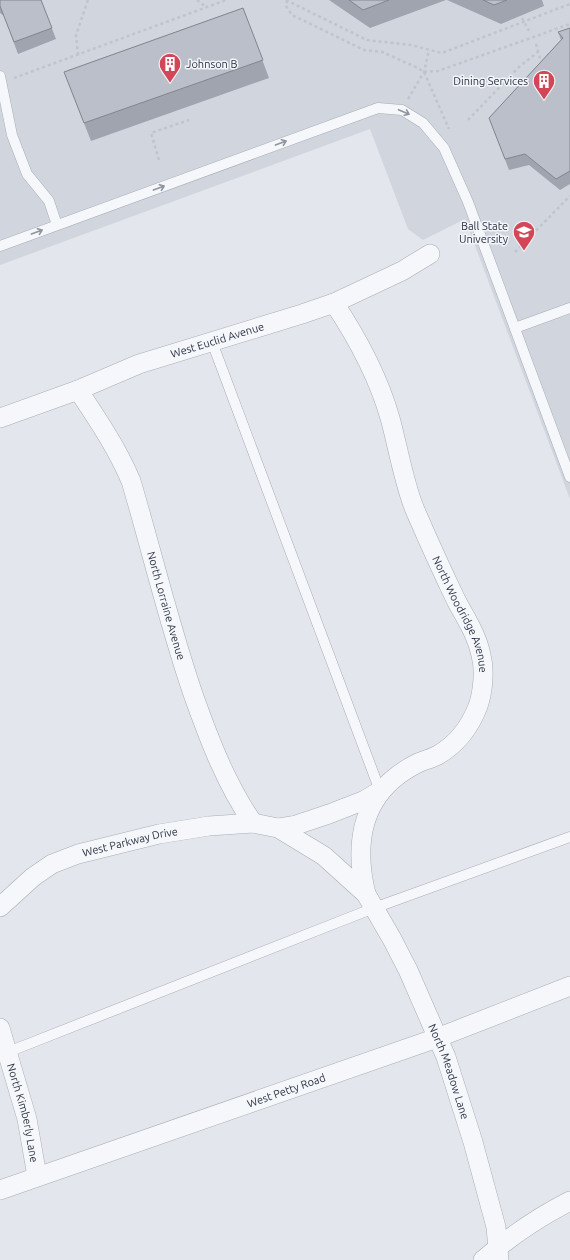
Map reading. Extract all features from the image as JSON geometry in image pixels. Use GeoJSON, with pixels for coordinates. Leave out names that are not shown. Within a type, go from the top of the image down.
{"type":"FeatureCollection","features":[{"type":"Feature","properties":{"kind":"street","name":"West Euclid Avenue"},"geometry":{"type":"LineString","coordinates":[[0,418],[78,390],[139,364],[302,314],[334,302],[402,271],[430,254]]}},
{"type":"Feature","properties":{"kind":"street","name":"North Woodridge Avenue"},"geometry":{"type":"LineString","coordinates":[[334,302],[361,347],[378,382],[390,418],[414,508],[456,600],[476,637],[482,658],[482,682],[479,704],[470,725],[454,744],[437,755],[416,764],[380,791],[370,808],[364,823],[359,852],[362,876],[370,901]]}},
{"type":"Feature","properties":{"kind":"street","name":"North Lorraine Avenue"},"geometry":{"type":"LineString","coordinates":[[78,390],[121,458],[131,481],[176,641],[204,725],[236,800],[253,823]]}},
{"type":"Feature","properties":{"kind":"street","name":"West Parkway Drive"},"geometry":{"type":"LineString","coordinates":[[278,828],[296,825],[329,814],[365,800],[380,791]]}},
{"type":"Feature","properties":{"kind":"street","name":"West Parkway Drive"},"geometry":{"type":"LineString","coordinates":[[0,907],[33,877],[52,864],[78,854],[159,834],[209,826],[253,823],[278,828],[324,856],[370,901]]}},
{"type":"Feature","properties":{"kind":"street","name":"North Meadow Lane"},"geometry":{"type":"LineString","coordinates":[[370,901],[408,970],[446,1057],[496,1227],[499,1253]]}},
{"type":"Feature","properties":{"kind":"street","name":"West Petty Road"},"geometry":{"type":"LineString","coordinates":[[0,1190],[437,1038],[570,986]]}},
{"type":"Feature","properties":{"kind":"street","name":"North Kimberly Lane"},"geometry":{"type":"LineString","coordinates":[[0,1028],[27,1118],[37,1176]]}},
{"type":"Feature","properties":{"kind":"street"},"geometry":{"type":"LineString","coordinates":[[483,1260],[499,1253],[533,1222],[570,1201]]}},
{"type":"Feature","properties":{"kind":"lane"},"geometry":{"type":"LineString","coordinates":[[1,79],[12,135],[27,174],[49,201],[57,225]]}},
{"type":"Feature","properties":{"kind":"lane"},"geometry":{"type":"LineString","coordinates":[[0,246],[378,108],[402,110],[423,123],[444,148],[468,202],[570,477]]}},
{"type":"Feature","properties":{"kind":"lane"},"geometry":{"type":"LineString","coordinates":[[515,328],[570,308]]}},
{"type":"Feature","properties":{"kind":"lane"},"geometry":{"type":"LineString","coordinates":[[212,342],[380,791]]}},
{"type":"Feature","properties":{"kind":"lane"},"geometry":{"type":"LineString","coordinates":[[8,1052],[370,901],[570,837]]}},
{"type":"Feature","properties":{"kind":"path"},"geometry":{"type":"LineString","coordinates":[[78,55],[76,35],[88,0]]}},
{"type":"Feature","properties":{"kind":"path"},"geometry":{"type":"LineString","coordinates":[[197,0],[206,7]]}},
{"type":"Feature","properties":{"kind":"path"},"geometry":{"type":"LineString","coordinates":[[1,79],[78,55],[226,0]]}},
{"type":"Feature","properties":{"kind":"path"},"geometry":{"type":"LineString","coordinates":[[287,0],[367,40],[411,45],[442,53],[570,4]]}},
{"type":"Feature","properties":{"kind":"path"},"geometry":{"type":"LineString","coordinates":[[522,18],[529,31]]}},
{"type":"Feature","properties":{"kind":"path"},"geometry":{"type":"LineString","coordinates":[[424,72],[438,71],[570,24]]}},
{"type":"Feature","properties":{"kind":"path"},"geometry":{"type":"LineString","coordinates":[[536,44],[542,67]]}},
{"type":"Feature","properties":{"kind":"path"},"geometry":{"type":"LineString","coordinates":[[402,110],[424,72],[429,50]]}},
{"type":"Feature","properties":{"kind":"path"},"geometry":{"type":"LineString","coordinates":[[468,120],[520,66],[538,52]]}},
{"type":"Feature","properties":{"kind":"path"},"geometry":{"type":"LineString","coordinates":[[159,160],[151,133],[189,120]]}},
{"type":"Feature","properties":{"kind":"path"},"geometry":{"type":"LineString","coordinates":[[515,252],[570,196]]}},
{"type":"Feature","properties":{"kind":"shaded area","name":"Ball State University"},"geometry":{"type":"Polygon","coordinates":[[[0,0],[570,0],[570,499],[465,219],[423,240],[408,229],[370,129],[0,265],[0,0]]]}},
{"type":"Feature","properties":{"kind":"building"},"geometry":{"type":"Polygon","coordinates":[[[0,0],[41,0],[52,28],[14,42],[0,6],[0,0]]]}},
{"type":"Feature","properties":{"kind":"building"},"geometry":{"type":"Polygon","coordinates":[[[349,0],[389,0],[363,10],[349,0]]]}},
{"type":"Feature","properties":{"kind":"building"},"geometry":{"type":"Polygon","coordinates":[[[483,0],[507,0],[494,5],[483,0]]]}},
{"type":"Feature","properties":{"kind":"building","name":"Johnson B"},"geometry":{"type":"Polygon","coordinates":[[[243,8],[263,60],[84,123],[64,72],[243,8]]]}},
{"type":"Feature","properties":{"kind":"building","name":"Dining Services"},"geometry":{"type":"Polygon","coordinates":[[[570,28],[570,171],[556,179],[525,154],[505,159],[489,118],[563,38],[558,32],[570,28]]]}},
{"type":"Feature","properties":{"kind":"place","name":"Johnson B"},"geometry":{"type":"Point","coordinates":[170,84]}},
{"type":"Feature","properties":{"kind":"place","name":"Dining Services"},"geometry":{"type":"Point","coordinates":[544,100]}},
{"type":"Feature","properties":{"kind":"place","name":"Ball State University"},"geometry":{"type":"Point","coordinates":[524,252]}}]}
